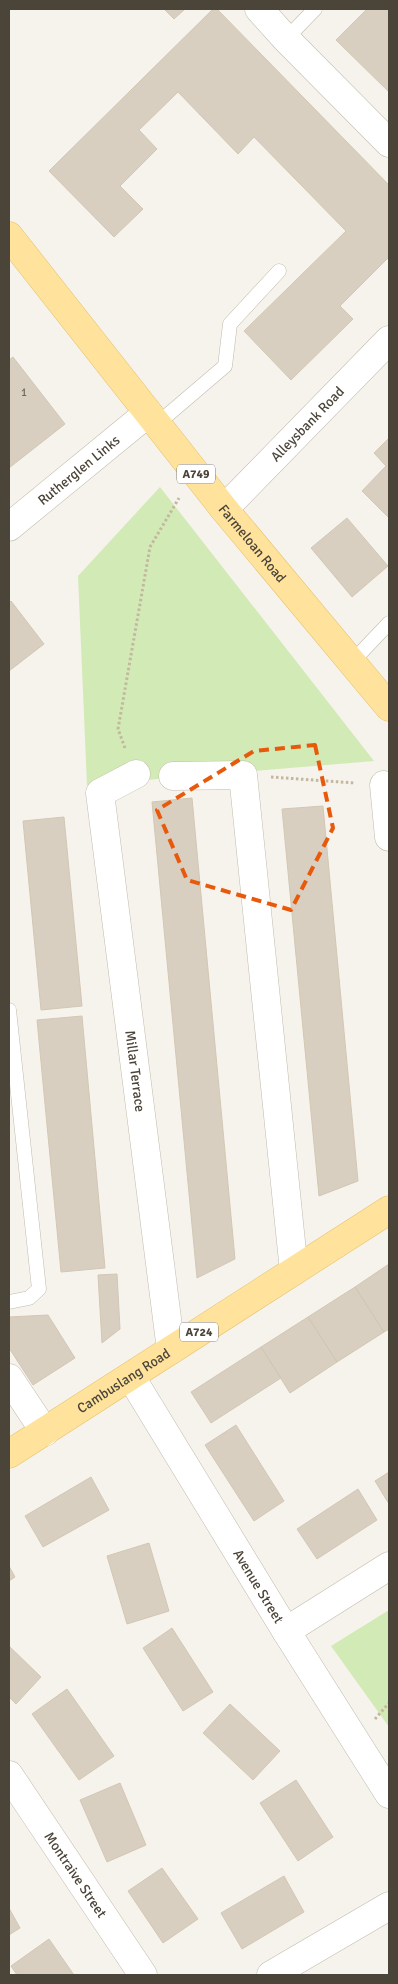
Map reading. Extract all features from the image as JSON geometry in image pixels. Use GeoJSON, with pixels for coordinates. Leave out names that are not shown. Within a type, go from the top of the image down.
{"type":"FeatureCollection","features":[{"type":"Feature","properties":{"kind":"main road","name":"Farmeloan Road"},"geometry":{"type":"LineString","coordinates":[[9,236],[224,509],[389,707]]}},
{"type":"Feature","properties":{"kind":"main road","name":"Cambuslang Road"},"geometry":{"type":"LineString","coordinates":[[9,1454],[389,1210]]}},
{"type":"Feature","properties":{"kind":"street"},"geometry":{"type":"LineString","coordinates":[[259,9],[286,39],[389,143]]}},
{"type":"Feature","properties":{"kind":"street","name":"Alleysbank Road"},"geometry":{"type":"LineString","coordinates":[[224,509],[389,340]]}},
{"type":"Feature","properties":{"kind":"street","name":"Rutherglen Links"},"geometry":{"type":"LineString","coordinates":[[9,527],[152,418]]}},
{"type":"Feature","properties":{"kind":"street","name":"Millar Terrace"},"geometry":{"type":"LineString","coordinates":[[136,774],[100,793],[171,1350]]}},
{"type":"Feature","properties":{"kind":"street"},"geometry":{"type":"LineString","coordinates":[[173,776],[243,775],[294,1271]]}},
{"type":"Feature","properties":{"kind":"street"},"geometry":{"type":"LineString","coordinates":[[384,785],[389,837]]}},
{"type":"Feature","properties":{"kind":"street","name":"Avenue Street"},"geometry":{"type":"LineString","coordinates":[[130,1377],[286,1631],[387,1785]]}},
{"type":"Feature","properties":{"kind":"street"},"geometry":{"type":"LineString","coordinates":[[9,1378],[45,1432]]}},
{"type":"Feature","properties":{"kind":"street"},"geometry":{"type":"LineString","coordinates":[[286,1631],[389,1566]]}},
{"type":"Feature","properties":{"kind":"street","name":"Montraive Street"},"geometry":{"type":"LineString","coordinates":[[9,1775],[143,1975]]}},
{"type":"Feature","properties":{"kind":"street"},"geometry":{"type":"LineString","coordinates":[[271,1975],[389,1906]]}},
{"type":"Feature","properties":{"kind":"lane"},"geometry":{"type":"LineString","coordinates":[[286,39],[316,9]]}},
{"type":"Feature","properties":{"kind":"lane"},"geometry":{"type":"LineString","coordinates":[[152,418],[225,366],[230,324],[279,272]]}},
{"type":"Feature","properties":{"kind":"lane"},"geometry":{"type":"LineString","coordinates":[[352,662],[389,623]]}},
{"type":"Feature","properties":{"kind":"lane"},"geometry":{"type":"LineString","coordinates":[[9,1010],[39,1288],[29,1298],[9,1302]]}},
{"type":"Feature","properties":{"kind":"path"},"geometry":{"type":"LineString","coordinates":[[136,774],[118,729],[150,547],[195,472]]}},
{"type":"Feature","properties":{"kind":"path"},"geometry":{"type":"LineString","coordinates":[[243,775],[384,785]]}},
{"type":"Feature","properties":{"kind":"highlighted area"},"geometry":{"type":"Polygon","coordinates":[[[315,745],[333,828],[291,910],[187,880],[157,810],[254,751],[315,745]]]}},
{"type":"Feature","properties":{"kind":"green space"},"geometry":{"type":"Polygon","coordinates":[[[160,487],[374,761],[87,785],[78,576],[160,487]]]}},
{"type":"Feature","properties":{"kind":"green space"},"geometry":{"type":"Polygon","coordinates":[[[389,1610],[389,1727],[331,1646],[389,1610]]]}},
{"type":"Feature","properties":{"kind":"building"},"geometry":{"type":"Polygon","coordinates":[[[164,9],[185,9],[174,19],[164,9]]]}},
{"type":"Feature","properties":{"kind":"building"},"geometry":{"type":"Polygon","coordinates":[[[213,9],[217,9],[389,185],[389,257],[340,306],[353,319],[291,380],[244,331],[346,231],[254,137],[238,154],[178,92],[139,130],[157,149],[120,186],[143,209],[114,237],[49,171],[213,9]]]}},
{"type":"Feature","properties":{"kind":"building"},"geometry":{"type":"Polygon","coordinates":[[[367,9],[389,9],[389,92],[336,40],[367,9]]]}},
{"type":"Feature","properties":{"kind":"building"},"geometry":{"type":"Polygon","coordinates":[[[13,357],[65,424],[9,468],[9,360],[13,357]]]}},
{"type":"Feature","properties":{"kind":"building"},"geometry":{"type":"Polygon","coordinates":[[[389,438],[389,518],[362,491],[386,466],[374,453],[389,438]]]}},
{"type":"Feature","properties":{"kind":"building"},"geometry":{"type":"Polygon","coordinates":[[[347,518],[388,566],[352,597],[311,548],[347,518]]]}},
{"type":"Feature","properties":{"kind":"building"},"geometry":{"type":"Polygon","coordinates":[[[11,601],[44,644],[9,671],[9,603],[11,601]]]}},
{"type":"Feature","properties":{"kind":"building"},"geometry":{"type":"Polygon","coordinates":[[[192,798],[235,1259],[197,1278],[152,802],[192,798]]]}},
{"type":"Feature","properties":{"kind":"building"},"geometry":{"type":"Polygon","coordinates":[[[323,806],[358,1181],[319,1196],[282,809],[323,806]]]}},
{"type":"Feature","properties":{"kind":"building"},"geometry":{"type":"Polygon","coordinates":[[[64,817],[82,1006],[41,1010],[23,821],[64,817]]]}},
{"type":"Feature","properties":{"kind":"building"},"geometry":{"type":"Polygon","coordinates":[[[82,1016],[105,1268],[61,1272],[37,1020],[82,1016]]]}},
{"type":"Feature","properties":{"kind":"building"},"geometry":{"type":"Polygon","coordinates":[[[389,1264],[389,1329],[384,1332],[355,1287],[389,1264]]]}},
{"type":"Feature","properties":{"kind":"building"},"geometry":{"type":"Polygon","coordinates":[[[117,1274],[120,1329],[102,1343],[98,1275],[117,1274]]]}},
{"type":"Feature","properties":{"kind":"building"},"geometry":{"type":"Polygon","coordinates":[[[355,1287],[384,1332],[337,1362],[308,1317],[355,1287]]]}},
{"type":"Feature","properties":{"kind":"building"},"geometry":{"type":"Polygon","coordinates":[[[48,1315],[75,1358],[33,1385],[9,1348],[9,1317],[48,1315]]]}},
{"type":"Feature","properties":{"kind":"building"},"geometry":{"type":"Polygon","coordinates":[[[308,1317],[337,1362],[290,1393],[261,1347],[308,1317]]]}},
{"type":"Feature","properties":{"kind":"building"},"geometry":{"type":"Polygon","coordinates":[[[261,1347],[281,1378],[211,1423],[191,1392],[261,1347]]]}},
{"type":"Feature","properties":{"kind":"building"},"geometry":{"type":"Polygon","coordinates":[[[236,1425],[284,1501],[254,1521],[205,1445],[236,1425]]]}},
{"type":"Feature","properties":{"kind":"building"},"geometry":{"type":"Polygon","coordinates":[[[389,1472],[389,1504],[375,1481],[389,1472]]]}},
{"type":"Feature","properties":{"kind":"building"},"geometry":{"type":"Polygon","coordinates":[[[91,1477],[109,1510],[43,1547],[25,1516],[91,1477]]]}},
{"type":"Feature","properties":{"kind":"building"},"geometry":{"type":"Polygon","coordinates":[[[358,1489],[377,1520],[317,1559],[297,1529],[358,1489]]]}},
{"type":"Feature","properties":{"kind":"building"},"geometry":{"type":"Polygon","coordinates":[[[149,1543],[169,1611],[127,1624],[107,1556],[149,1543]]]}},
{"type":"Feature","properties":{"kind":"building"},"geometry":{"type":"Polygon","coordinates":[[[9,1566],[15,1577],[9,1581],[9,1566]]]}},
{"type":"Feature","properties":{"kind":"building"},"geometry":{"type":"Polygon","coordinates":[[[172,1628],[213,1692],[183,1711],[143,1648],[172,1628]]]}},
{"type":"Feature","properties":{"kind":"building"},"geometry":{"type":"Polygon","coordinates":[[[9,1646],[41,1677],[16,1704],[9,1697],[9,1646]]]}},
{"type":"Feature","properties":{"kind":"building"},"geometry":{"type":"Polygon","coordinates":[[[67,1689],[114,1756],[79,1780],[32,1714],[67,1689]]]}},
{"type":"Feature","properties":{"kind":"building"},"geometry":{"type":"Polygon","coordinates":[[[230,1704],[280,1751],[253,1780],[203,1733],[230,1704]]]}},
{"type":"Feature","properties":{"kind":"building"},"geometry":{"type":"Polygon","coordinates":[[[296,1780],[333,1837],[298,1861],[260,1803],[296,1780]]]}},
{"type":"Feature","properties":{"kind":"building"},"geometry":{"type":"Polygon","coordinates":[[[120,1783],[146,1845],[107,1862],[80,1800],[120,1783]]]}},
{"type":"Feature","properties":{"kind":"building"},"geometry":{"type":"Polygon","coordinates":[[[162,1868],[198,1919],[163,1943],[128,1891],[162,1868]]]}},
{"type":"Feature","properties":{"kind":"building"},"geometry":{"type":"Polygon","coordinates":[[[284,1876],[304,1912],[242,1949],[221,1913],[284,1876]]]}},
{"type":"Feature","properties":{"kind":"building"},"geometry":{"type":"Polygon","coordinates":[[[9,1908],[20,1928],[9,1935],[9,1908]]]}},
{"type":"Feature","properties":{"kind":"building"},"geometry":{"type":"Polygon","coordinates":[[[49,1939],[74,1975],[17,1975],[11,1966],[49,1939]]]}}]}
